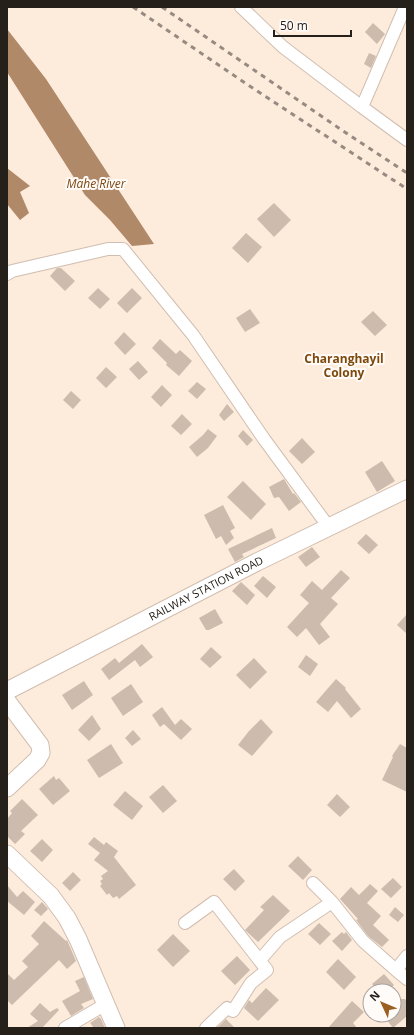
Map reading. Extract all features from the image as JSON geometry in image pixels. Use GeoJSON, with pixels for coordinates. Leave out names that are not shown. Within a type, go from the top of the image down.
{"type":"FeatureCollection","features":[{"type":"Feature","properties":{"kind":"street"},"geometry":{"type":"LineString","coordinates":[[241,7],[283,47],[407,140]]}},
{"type":"Feature","properties":{"kind":"street"},"geometry":{"type":"LineString","coordinates":[[362,107],[405,7]]}},
{"type":"Feature","properties":{"kind":"street"},"geometry":{"type":"LineString","coordinates":[[7,274],[12,271],[108,249],[123,249],[193,334],[264,439],[328,526]]}},
{"type":"Feature","properties":{"kind":"street","name":"RAILWAY STATION ROAD"},"geometry":{"type":"LineString","coordinates":[[7,691],[328,526],[407,489]]}},
{"type":"Feature","properties":{"kind":"street"},"geometry":{"type":"LineString","coordinates":[[7,701],[40,745],[41,753],[37,760],[7,788]]}},
{"type":"Feature","properties":{"kind":"street"},"geometry":{"type":"LineString","coordinates":[[7,854],[51,896],[68,918],[116,1028]]}},
{"type":"Feature","properties":{"kind":"street"},"geometry":{"type":"LineString","coordinates":[[313,883],[332,902],[363,941],[407,979]]}},
{"type":"Feature","properties":{"kind":"street"},"geometry":{"type":"LineString","coordinates":[[185,923],[214,902],[267,970],[251,983],[233,1011],[227,1008],[206,1028]]}},
{"type":"Feature","properties":{"kind":"street"},"geometry":{"type":"LineString","coordinates":[[260,960],[280,937],[332,902]]}},
{"type":"Feature","properties":{"kind":"street"},"geometry":{"type":"LineString","coordinates":[[396,970],[407,956]]}},
{"type":"Feature","properties":{"kind":"street"},"geometry":{"type":"LineString","coordinates":[[65,1028],[106,1004]]}},
{"type":"Feature","properties":{"kind":"water","name":"Mahe River"},"geometry":{"type":"Polygon","coordinates":[[[7,29],[46,79],[154,244],[132,246],[110,220],[85,195],[7,72],[7,29]]]}},
{"type":"Feature","properties":{"kind":"water"},"geometry":{"type":"Polygon","coordinates":[[[7,168],[30,186],[20,192],[29,213],[20,220],[7,204],[7,168]]]}},
{"type":"Feature","properties":{"kind":"building"},"geometry":{"type":"Polygon","coordinates":[[[373,23],[385,34],[377,44],[365,32],[373,23]]]}},
{"type":"Feature","properties":{"kind":"building"},"geometry":{"type":"Polygon","coordinates":[[[369,53],[376,56],[371,68],[364,64],[369,53]]]}},
{"type":"Feature","properties":{"kind":"building"},"geometry":{"type":"Polygon","coordinates":[[[274,203],[291,220],[274,237],[257,219],[274,203]]]}},
{"type":"Feature","properties":{"kind":"building"},"geometry":{"type":"Polygon","coordinates":[[[246,233],[262,247],[248,263],[232,248],[246,233]]]}},
{"type":"Feature","properties":{"kind":"building"},"geometry":{"type":"Polygon","coordinates":[[[57,268],[61,268],[75,281],[65,291],[50,276],[57,268]]]}},
{"type":"Feature","properties":{"kind":"building"},"geometry":{"type":"Polygon","coordinates":[[[98,288],[110,299],[100,309],[88,298],[98,288]]]}},
{"type":"Feature","properties":{"kind":"building"},"geometry":{"type":"Polygon","coordinates":[[[132,288],[142,298],[127,313],[117,303],[132,288]]]}},
{"type":"Feature","properties":{"kind":"building"},"geometry":{"type":"Polygon","coordinates":[[[250,309],[260,323],[245,332],[236,318],[250,309]]]}},
{"type":"Feature","properties":{"kind":"building"},"geometry":{"type":"Polygon","coordinates":[[[373,311],[387,325],[375,336],[361,322],[373,311]]]}},
{"type":"Feature","properties":{"kind":"building"},"geometry":{"type":"Polygon","coordinates":[[[124,332],[136,344],[125,355],[114,343],[124,332]]]}},
{"type":"Feature","properties":{"kind":"building"},"geometry":{"type":"Polygon","coordinates":[[[160,339],[176,354],[180,350],[192,361],[179,376],[166,365],[167,363],[152,348],[160,339]]]}},
{"type":"Feature","properties":{"kind":"building"},"geometry":{"type":"Polygon","coordinates":[[[138,361],[148,372],[139,380],[129,369],[138,361]]]}},
{"type":"Feature","properties":{"kind":"building"},"geometry":{"type":"Polygon","coordinates":[[[106,367],[117,377],[106,388],[96,378],[106,367]]]}},
{"type":"Feature","properties":{"kind":"building"},"geometry":{"type":"Polygon","coordinates":[[[197,382],[206,389],[197,399],[188,391],[197,382]]]}},
{"type":"Feature","properties":{"kind":"building"},"geometry":{"type":"Polygon","coordinates":[[[162,385],[172,395],[161,407],[151,397],[162,385]]]}},
{"type":"Feature","properties":{"kind":"building"},"geometry":{"type":"Polygon","coordinates":[[[71,391],[81,400],[73,409],[63,400],[71,391]]]}},
{"type":"Feature","properties":{"kind":"building"},"geometry":{"type":"Polygon","coordinates":[[[227,404],[234,412],[224,421],[219,415],[227,404]]]}},
{"type":"Feature","properties":{"kind":"building"},"geometry":{"type":"Polygon","coordinates":[[[182,414],[192,424],[181,435],[171,426],[182,414]]]}},
{"type":"Feature","properties":{"kind":"building"},"geometry":{"type":"Polygon","coordinates":[[[208,429],[217,436],[208,448],[197,457],[189,447],[208,429]]]}},
{"type":"Feature","properties":{"kind":"building"},"geometry":{"type":"Polygon","coordinates":[[[243,430],[253,440],[247,446],[238,436],[243,430]]]}},
{"type":"Feature","properties":{"kind":"building"},"geometry":{"type":"Polygon","coordinates":[[[302,438],[315,452],[302,464],[289,451],[302,438]]]}},
{"type":"Feature","properties":{"kind":"building"},"geometry":{"type":"Polygon","coordinates":[[[382,461],[395,481],[377,492],[365,472],[382,461]]]}},
{"type":"Feature","properties":{"kind":"building"},"geometry":{"type":"Polygon","coordinates":[[[284,479],[293,494],[294,493],[301,502],[289,511],[279,497],[274,498],[269,487],[284,479]]]}},
{"type":"Feature","properties":{"kind":"building"},"geometry":{"type":"Polygon","coordinates":[[[243,481],[266,504],[251,520],[227,497],[243,481]]]}},
{"type":"Feature","properties":{"kind":"building"},"geometry":{"type":"Polygon","coordinates":[[[223,505],[235,528],[230,531],[234,538],[226,545],[221,536],[216,539],[204,515],[223,505]]]}},
{"type":"Feature","properties":{"kind":"building"},"geometry":{"type":"Polygon","coordinates":[[[272,528],[276,538],[242,554],[244,557],[235,562],[228,549],[272,528]]]}},
{"type":"Feature","properties":{"kind":"building"},"geometry":{"type":"Polygon","coordinates":[[[366,534],[378,545],[369,554],[357,543],[366,534]]]}},
{"type":"Feature","properties":{"kind":"building"},"geometry":{"type":"Polygon","coordinates":[[[312,547],[320,557],[306,567],[298,557],[312,547]]]}},
{"type":"Feature","properties":{"kind":"building"},"geometry":{"type":"Polygon","coordinates":[[[341,570],[350,578],[331,598],[338,604],[320,624],[330,637],[319,645],[306,628],[297,637],[287,627],[309,603],[300,595],[312,581],[322,590],[341,570]]]}},
{"type":"Feature","properties":{"kind":"building"},"geometry":{"type":"Polygon","coordinates":[[[263,576],[276,587],[267,598],[254,586],[263,576]]]}},
{"type":"Feature","properties":{"kind":"building"},"geometry":{"type":"Polygon","coordinates":[[[241,582],[255,595],[247,605],[232,591],[241,582]]]}},
{"type":"Feature","properties":{"kind":"building"},"geometry":{"type":"Polygon","coordinates":[[[215,609],[223,623],[206,630],[199,618],[215,609]]]}},
{"type":"Feature","properties":{"kind":"building"},"geometry":{"type":"Polygon","coordinates":[[[407,614],[407,634],[397,625],[407,614]]]}},
{"type":"Feature","properties":{"kind":"building"},"geometry":{"type":"Polygon","coordinates":[[[142,644],[153,657],[140,667],[135,660],[109,680],[101,669],[115,658],[119,663],[142,644]]]}},
{"type":"Feature","properties":{"kind":"building"},"geometry":{"type":"Polygon","coordinates":[[[211,647],[222,657],[210,668],[200,659],[211,647]]]}},
{"type":"Feature","properties":{"kind":"building"},"geometry":{"type":"Polygon","coordinates":[[[306,655],[318,664],[310,676],[298,667],[306,655]]]}},
{"type":"Feature","properties":{"kind":"building"},"geometry":{"type":"Polygon","coordinates":[[[254,658],[267,672],[250,689],[236,675],[254,658]]]}},
{"type":"Feature","properties":{"kind":"building"},"geometry":{"type":"Polygon","coordinates":[[[336,679],[346,688],[345,689],[361,709],[351,718],[337,701],[328,712],[316,702],[336,679]]]}},
{"type":"Feature","properties":{"kind":"building"},"geometry":{"type":"Polygon","coordinates":[[[84,681],[93,695],[72,710],[62,695],[84,681]]]}},
{"type":"Feature","properties":{"kind":"building"},"geometry":{"type":"Polygon","coordinates":[[[131,684],[143,702],[123,716],[111,698],[131,684]]]}},
{"type":"Feature","properties":{"kind":"building"},"geometry":{"type":"Polygon","coordinates":[[[162,707],[175,725],[181,719],[192,729],[181,740],[164,724],[160,727],[152,715],[162,707]]]}},
{"type":"Feature","properties":{"kind":"building"},"geometry":{"type":"Polygon","coordinates":[[[92,715],[101,729],[89,741],[78,730],[92,715]]]}},
{"type":"Feature","properties":{"kind":"building"},"geometry":{"type":"Polygon","coordinates":[[[261,719],[273,732],[252,756],[238,745],[261,719]]]}},
{"type":"Feature","properties":{"kind":"building"},"geometry":{"type":"Polygon","coordinates":[[[133,730],[141,739],[132,746],[125,738],[133,730]]]}},
{"type":"Feature","properties":{"kind":"building"},"geometry":{"type":"Polygon","coordinates":[[[111,744],[123,763],[99,778],[87,760],[111,744]]]}},
{"type":"Feature","properties":{"kind":"building"},"geometry":{"type":"Polygon","coordinates":[[[400,744],[407,748],[407,792],[382,780],[393,757],[392,756],[400,744]]]}},
{"type":"Feature","properties":{"kind":"building"},"geometry":{"type":"Polygon","coordinates":[[[54,776],[56,780],[59,778],[70,791],[53,805],[39,789],[54,776]]]}},
{"type":"Feature","properties":{"kind":"building"},"geometry":{"type":"Polygon","coordinates":[[[163,785],[177,801],[163,813],[149,797],[163,785]]]}},
{"type":"Feature","properties":{"kind":"building"},"geometry":{"type":"Polygon","coordinates":[[[125,791],[143,806],[132,820],[113,805],[125,791]]]}},
{"type":"Feature","properties":{"kind":"building"},"geometry":{"type":"Polygon","coordinates":[[[337,794],[350,807],[340,817],[327,805],[337,794]]]}},
{"type":"Feature","properties":{"kind":"building"},"geometry":{"type":"Polygon","coordinates":[[[22,799],[38,815],[21,831],[25,834],[15,844],[7,836],[7,819],[12,813],[10,811],[22,799]]]}},
{"type":"Feature","properties":{"kind":"building"},"geometry":{"type":"Polygon","coordinates":[[[94,837],[104,845],[106,842],[118,851],[114,857],[136,885],[119,899],[117,896],[113,898],[109,893],[107,895],[100,886],[102,884],[100,881],[103,879],[101,876],[108,871],[94,860],[100,853],[88,844],[94,837]]]}},
{"type":"Feature","properties":{"kind":"building"},"geometry":{"type":"Polygon","coordinates":[[[42,839],[53,850],[42,862],[30,851],[42,839]]]}},
{"type":"Feature","properties":{"kind":"building"},"geometry":{"type":"Polygon","coordinates":[[[298,856],[312,870],[303,880],[288,866],[298,856]]]}},
{"type":"Feature","properties":{"kind":"building"},"geometry":{"type":"Polygon","coordinates":[[[234,869],[245,881],[235,891],[223,879],[234,869]]]}},
{"type":"Feature","properties":{"kind":"building"},"geometry":{"type":"Polygon","coordinates":[[[73,872],[81,880],[70,891],[62,883],[73,872]]]}},
{"type":"Feature","properties":{"kind":"building"},"geometry":{"type":"Polygon","coordinates":[[[393,878],[402,887],[391,898],[381,889],[393,878]]]}},
{"type":"Feature","properties":{"kind":"building"},"geometry":{"type":"Polygon","coordinates":[[[370,884],[378,891],[367,903],[381,916],[373,925],[389,940],[382,947],[368,936],[356,920],[358,919],[340,899],[351,887],[359,895],[370,884]]]}},
{"type":"Feature","properties":{"kind":"building"},"geometry":{"type":"Polygon","coordinates":[[[7,885],[17,897],[23,891],[35,902],[24,915],[7,901],[7,885]]]}},
{"type":"Feature","properties":{"kind":"building"},"geometry":{"type":"Polygon","coordinates":[[[273,895],[290,911],[258,942],[245,930],[264,910],[260,907],[273,895]]]}},
{"type":"Feature","properties":{"kind":"building"},"geometry":{"type":"Polygon","coordinates":[[[42,902],[48,909],[41,916],[34,910],[42,902]]]}},
{"type":"Feature","properties":{"kind":"building"},"geometry":{"type":"Polygon","coordinates":[[[395,907],[404,915],[398,922],[389,915],[395,907]]]}},
{"type":"Feature","properties":{"kind":"building"},"geometry":{"type":"Polygon","coordinates":[[[44,921],[66,941],[67,940],[76,961],[67,969],[59,960],[12,1005],[7,1000],[7,973],[14,980],[28,967],[22,961],[39,944],[31,936],[44,921]]]}},
{"type":"Feature","properties":{"kind":"building"},"geometry":{"type":"Polygon","coordinates":[[[319,923],[331,934],[320,945],[308,934],[319,923]]]}},
{"type":"Feature","properties":{"kind":"building"},"geometry":{"type":"Polygon","coordinates":[[[342,932],[344,934],[346,932],[352,940],[342,951],[332,941],[342,932]]]}},
{"type":"Feature","properties":{"kind":"building"},"geometry":{"type":"Polygon","coordinates":[[[173,934],[190,951],[173,967],[157,950],[173,934]]]}},
{"type":"Feature","properties":{"kind":"building"},"geometry":{"type":"Polygon","coordinates":[[[237,956],[250,970],[235,985],[221,971],[237,956]]]}},
{"type":"Feature","properties":{"kind":"building"},"geometry":{"type":"Polygon","coordinates":[[[338,959],[356,977],[344,990],[326,972],[338,959]]]}},
{"type":"Feature","properties":{"kind":"building"},"geometry":{"type":"Polygon","coordinates":[[[384,974],[392,983],[373,983],[384,974]]]}},
{"type":"Feature","properties":{"kind":"building"},"geometry":{"type":"Polygon","coordinates":[[[84,977],[93,999],[81,1004],[84,1008],[71,1016],[62,1001],[80,991],[75,981],[84,977]]]}},
{"type":"Feature","properties":{"kind":"building"},"geometry":{"type":"Polygon","coordinates":[[[266,988],[279,1000],[258,1021],[244,1008],[249,1000],[252,1003],[266,988]]]}},
{"type":"Feature","properties":{"kind":"building"},"geometry":{"type":"Polygon","coordinates":[[[402,999],[405,999],[407,1002],[407,1016],[402,1020],[402,999]]]}},
{"type":"Feature","properties":{"kind":"building"},"geometry":{"type":"Polygon","coordinates":[[[352,1001],[362,1010],[362,1014],[353,1023],[357,1028],[328,1028],[352,1001]]]}},
{"type":"Feature","properties":{"kind":"building"},"geometry":{"type":"Polygon","coordinates":[[[40,1003],[50,1012],[57,1008],[59,1010],[42,1028],[27,1028],[38,1021],[30,1014],[40,1003]]]}},
{"type":"Feature","properties":{"kind":"building"},"geometry":{"type":"Polygon","coordinates":[[[99,1017],[105,1028],[94,1028],[90,1023],[99,1017]]]}},
{"type":"Feature","properties":{"kind":"building"},"geometry":{"type":"Polygon","coordinates":[[[226,1019],[235,1028],[217,1028],[226,1019]]]}},
{"type":"Feature","properties":{"kind":"building"},"geometry":{"type":"Polygon","coordinates":[[[389,1023],[399,1023],[393,1028],[389,1023]]]}},
{"type":"Feature","properties":{"kind":"railway"},"geometry":{"type":"LineString","coordinates":[[133,7],[254,89],[407,189]]}},
{"type":"Feature","properties":{"kind":"railway"},"geometry":{"type":"LineString","coordinates":[[162,7],[407,173]]}},
{"type":"Feature","properties":{"kind":"district","name":"Charanghayil Colony"},"geometry":{"type":"Point","coordinates":[344,366]}}]}
